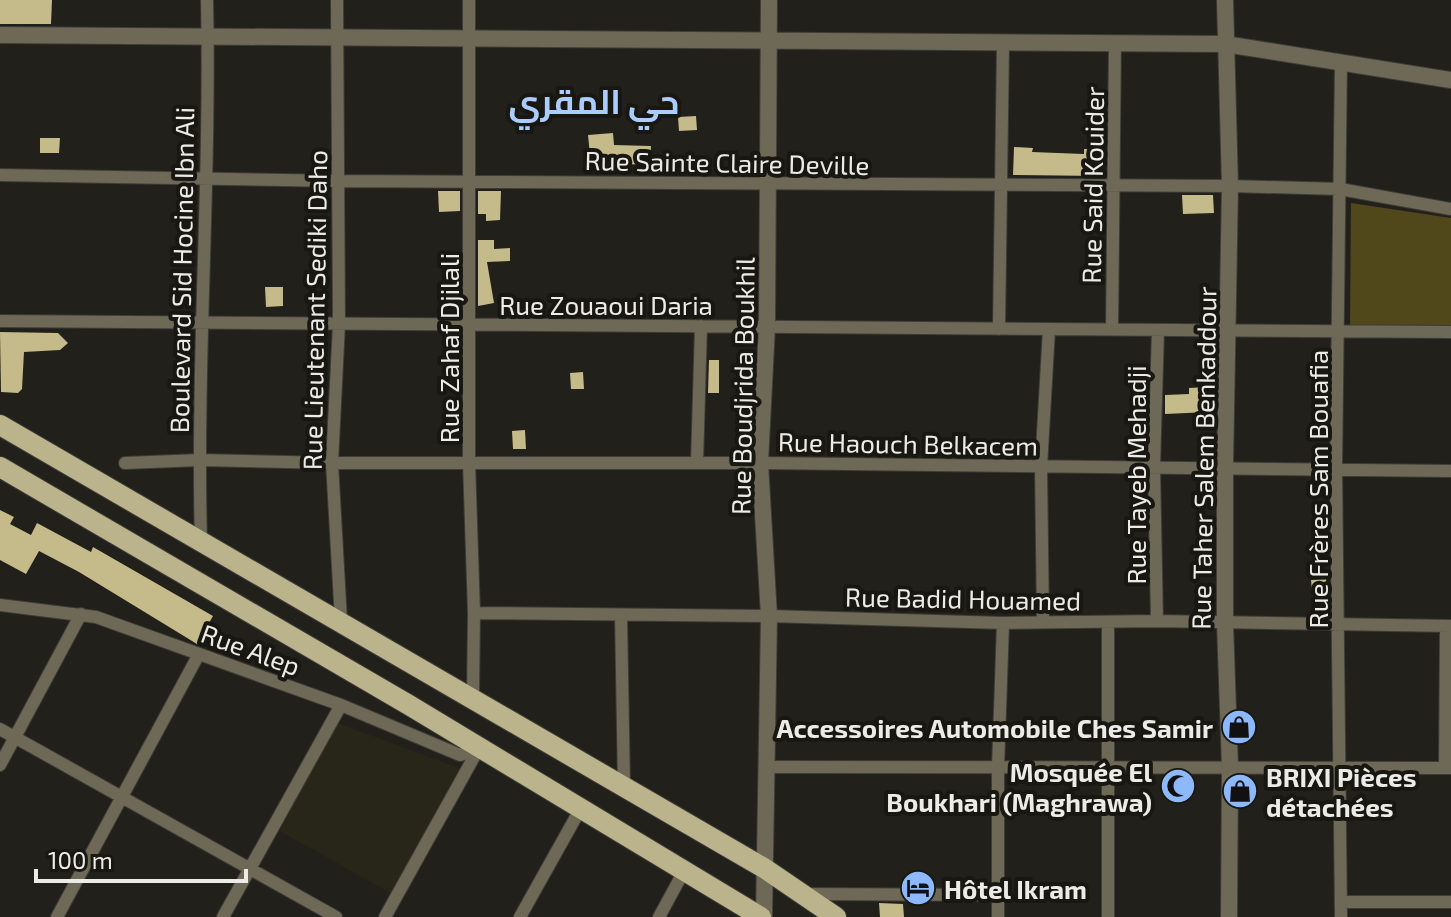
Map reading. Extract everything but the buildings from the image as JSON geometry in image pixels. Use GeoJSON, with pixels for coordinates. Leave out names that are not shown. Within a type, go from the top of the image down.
{"type":"FeatureCollection","features":[{"type":"Feature","properties":{"kind":"main road"},"geometry":{"type":"LineString","coordinates":[[0,425],[764,868],[836,917]]}},
{"type":"Feature","properties":{"kind":"main road"},"geometry":{"type":"LineString","coordinates":[[0,467],[409,705],[762,917]]}},
{"type":"Feature","properties":{"kind":"street","name":"Boulevard Sid Hocine Ibn Ali"},"geometry":{"type":"LineString","coordinates":[[201,542],[199,460],[207,0]]}},
{"type":"Feature","properties":{"kind":"street","name":"Rue Lieutenant Sediki Daho"},"geometry":{"type":"LineString","coordinates":[[337,0],[339,324],[332,463],[341,620]]}},
{"type":"Feature","properties":{"kind":"street","name":"Rue Zahaf Djilali"},"geometry":{"type":"LineString","coordinates":[[469,0],[469,462],[474,613],[473,697]]}},
{"type":"Feature","properties":{"kind":"street","name":"Rue Boudjrida Boukhil"},"geometry":{"type":"LineString","coordinates":[[762,917],[769,616],[760,463],[767,326],[769,0]]}},
{"type":"Feature","properties":{"kind":"street","name":"Rue Taher Salem Benkaddour"},"geometry":{"type":"LineString","coordinates":[[1225,0],[1230,186],[1225,467],[1229,917]]}},
{"type":"Feature","properties":{"kind":"street"},"geometry":{"type":"LineString","coordinates":[[0,35],[1225,44],[1451,80]]}},
{"type":"Feature","properties":{"kind":"street","name":"Rue Said Kouider"},"geometry":{"type":"LineString","coordinates":[[1112,329],[1115,42]]}},
{"type":"Feature","properties":{"kind":"street"},"geometry":{"type":"LineString","coordinates":[[999,329],[1003,44]]}},
{"type":"Feature","properties":{"kind":"street","name":"Rue Frères Sam Bouafia"},"geometry":{"type":"LineString","coordinates":[[1341,61],[1336,468],[1341,917]]}},
{"type":"Feature","properties":{"kind":"street","name":"Rue Sainte Claire Deville"},"geometry":{"type":"LineString","coordinates":[[0,175],[1000,187],[1230,186],[1340,189],[1451,209]]}},
{"type":"Feature","properties":{"kind":"street","name":"Rue Zouaoui Daria"},"geometry":{"type":"LineString","coordinates":[[0,321],[1451,332]]}},
{"type":"Feature","properties":{"kind":"street"},"geometry":{"type":"LineString","coordinates":[[697,463],[701,326]]}},
{"type":"Feature","properties":{"kind":"street"},"geometry":{"type":"LineString","coordinates":[[1043,622],[1041,467],[1049,329]]}},
{"type":"Feature","properties":{"kind":"street","name":"Rue Tayeb Mehadji"},"geometry":{"type":"LineString","coordinates":[[1157,621],[1154,467],[1158,330]]}},
{"type":"Feature","properties":{"kind":"street","name":"Rue Haouch Belkacem"},"geometry":{"type":"LineString","coordinates":[[125,463],[199,460],[760,463],[1451,471]]}},
{"type":"Feature","properties":{"kind":"street","name":"Rue Alep"},"geometry":{"type":"LineString","coordinates":[[0,605],[96,617],[341,705],[460,755],[479,748]]}},
{"type":"Feature","properties":{"kind":"street","name":"Rue Badid Houamed"},"geometry":{"type":"LineString","coordinates":[[474,613],[769,616],[1003,623],[1157,621],[1449,626]]}},
{"type":"Feature","properties":{"kind":"street"},"geometry":{"type":"LineString","coordinates":[[0,765],[81,614]]}},
{"type":"Feature","properties":{"kind":"street"},"geometry":{"type":"LineString","coordinates":[[621,616],[624,786]]}},
{"type":"Feature","properties":{"kind":"street"},"geometry":{"type":"LineString","coordinates":[[1108,622],[1108,917]]}},
{"type":"Feature","properties":{"kind":"street"},"geometry":{"type":"LineString","coordinates":[[998,917],[998,768],[1003,623]]}},
{"type":"Feature","properties":{"kind":"street"},"geometry":{"type":"LineString","coordinates":[[767,767],[1448,768],[1449,626]]}},
{"type":"Feature","properties":{"kind":"street"},"geometry":{"type":"LineString","coordinates":[[57,917],[199,654]]}},
{"type":"Feature","properties":{"kind":"street"},"geometry":{"type":"LineString","coordinates":[[223,917],[341,705]]}},
{"type":"Feature","properties":{"kind":"street"},"geometry":{"type":"LineString","coordinates":[[0,729],[336,917]]}},
{"type":"Feature","properties":{"kind":"street"},"geometry":{"type":"LineString","coordinates":[[385,917],[479,748]]}},
{"type":"Feature","properties":{"kind":"street"},"geometry":{"type":"LineString","coordinates":[[520,917],[581,808]]}},
{"type":"Feature","properties":{"kind":"street"},"geometry":{"type":"LineString","coordinates":[[659,917],[684,871]]}},
{"type":"Feature","properties":{"kind":"street"},"geometry":{"type":"LineString","coordinates":[[803,894],[998,895]]}},
{"type":"Feature","properties":{"kind":"street"},"geometry":{"type":"LineString","coordinates":[[1342,902],[1451,902]]}},
{"type":"Feature","properties":{"kind":"shaded area"},"geometry":{"type":"Polygon","coordinates":[[[1351,203],[1451,218],[1451,328],[1350,327],[1351,203]]]}},
{"type":"Feature","properties":{"kind":"shaded area"},"geometry":{"type":"Polygon","coordinates":[[[335,722],[459,768],[392,894],[280,831],[335,722]]]}},
{"type":"Feature","properties":{"kind":"place","name":"Accessoires Automobile Ches Samir"},"geometry":{"type":"Point","coordinates":[1239,727]}},
{"type":"Feature","properties":{"kind":"place","name":"Mosquée El Boukhari (Maghrawa)"},"geometry":{"type":"Point","coordinates":[1178,786]}},
{"type":"Feature","properties":{"kind":"place","name":"BRIXI Pièces détachées"},"geometry":{"type":"Point","coordinates":[1240,791]}},
{"type":"Feature","properties":{"kind":"place","name":"Hôtel Ikram"},"geometry":{"type":"Point","coordinates":[918,888]}},
{"type":"Feature","properties":{"kind":"district","name":"حي المقري"},"geometry":{"type":"Point","coordinates":[594,100]}}]}
